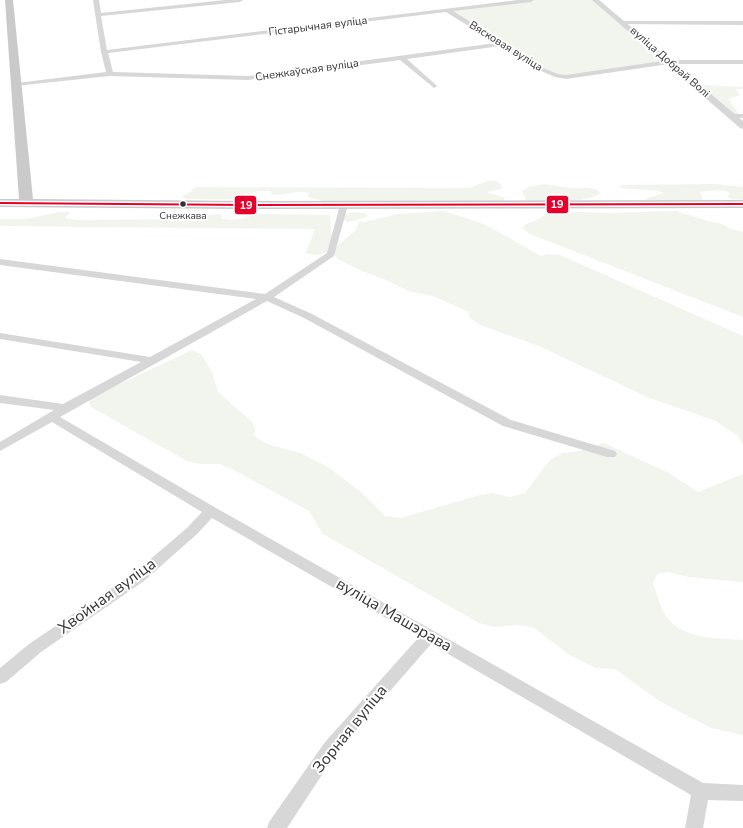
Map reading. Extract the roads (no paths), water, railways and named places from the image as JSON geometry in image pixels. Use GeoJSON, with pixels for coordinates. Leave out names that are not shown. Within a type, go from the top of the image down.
{"type":"FeatureCollection","features":[{"type":"Feature","properties":{"kind":"main road"},"geometry":{"type":"LineString","coordinates":[[9,0],[25,170],[26,204]]}},
{"type":"Feature","properties":{"kind":"main road"},"geometry":{"type":"LineString","coordinates":[[0,203],[344,205],[743,204]]}},
{"type":"Feature","properties":{"kind":"street"},"geometry":{"type":"LineString","coordinates":[[96,0],[100,15],[104,52],[110,74]]}},
{"type":"Feature","properties":{"kind":"street"},"geometry":{"type":"LineString","coordinates":[[100,15],[240,0]]}},
{"type":"Feature","properties":{"kind":"street","name":"Гістарычная вуліца"},"geometry":{"type":"LineString","coordinates":[[104,52],[531,0]]}},
{"type":"Feature","properties":{"kind":"street","name":"вуліца Добрай Волі"},"geometry":{"type":"LineString","coordinates":[[595,0],[743,126]]}},
{"type":"Feature","properties":{"kind":"street","name":"Вясковая вуліца"},"geometry":{"type":"LineString","coordinates":[[447,10],[541,69],[557,76],[566,77],[669,62]]}},
{"type":"Feature","properties":{"kind":"street"},"geometry":{"type":"LineString","coordinates":[[623,23],[743,24]]}},
{"type":"Feature","properties":{"kind":"street","name":"Снежкаўская вуліца"},"geometry":{"type":"LineString","coordinates":[[17,85],[110,74],[248,78],[503,44]]}},
{"type":"Feature","properties":{"kind":"street"},"geometry":{"type":"LineString","coordinates":[[401,57],[434,86]]}},
{"type":"Feature","properties":{"kind":"street"},"geometry":{"type":"LineString","coordinates":[[669,62],[743,62]]}},
{"type":"Feature","properties":{"kind":"street"},"geometry":{"type":"LineString","coordinates":[[732,116],[743,116]]}},
{"type":"Feature","properties":{"kind":"street"},"geometry":{"type":"LineString","coordinates":[[0,447],[65,408],[267,297],[331,254],[344,205]]}},
{"type":"Feature","properties":{"kind":"street"},"geometry":{"type":"LineString","coordinates":[[0,262],[267,297],[308,316],[507,423],[611,454]]}},
{"type":"Feature","properties":{"kind":"street"},"geometry":{"type":"LineString","coordinates":[[0,336],[151,360]]}},
{"type":"Feature","properties":{"kind":"street"},"geometry":{"type":"LineString","coordinates":[[0,399],[65,408]]}},
{"type":"Feature","properties":{"kind":"street","name":"вуліца Машэрава"},"geometry":{"type":"LineString","coordinates":[[52,417],[211,511],[701,791],[743,794]]}},
{"type":"Feature","properties":{"kind":"street","name":"Хвойная вуліца"},"geometry":{"type":"LineString","coordinates":[[0,677],[36,648],[138,577],[192,531],[211,511]]}},
{"type":"Feature","properties":{"kind":"street","name":"Зорная вуліца"},"geometry":{"type":"LineString","coordinates":[[276,828],[331,747],[430,635]]}},
{"type":"Feature","properties":{"kind":"street"},"geometry":{"type":"LineString","coordinates":[[694,828],[701,791]]}},
{"type":"Feature","properties":{"kind":"place","name":"Снежкава"},"geometry":{"type":"Point","coordinates":[183,204]}}]}
